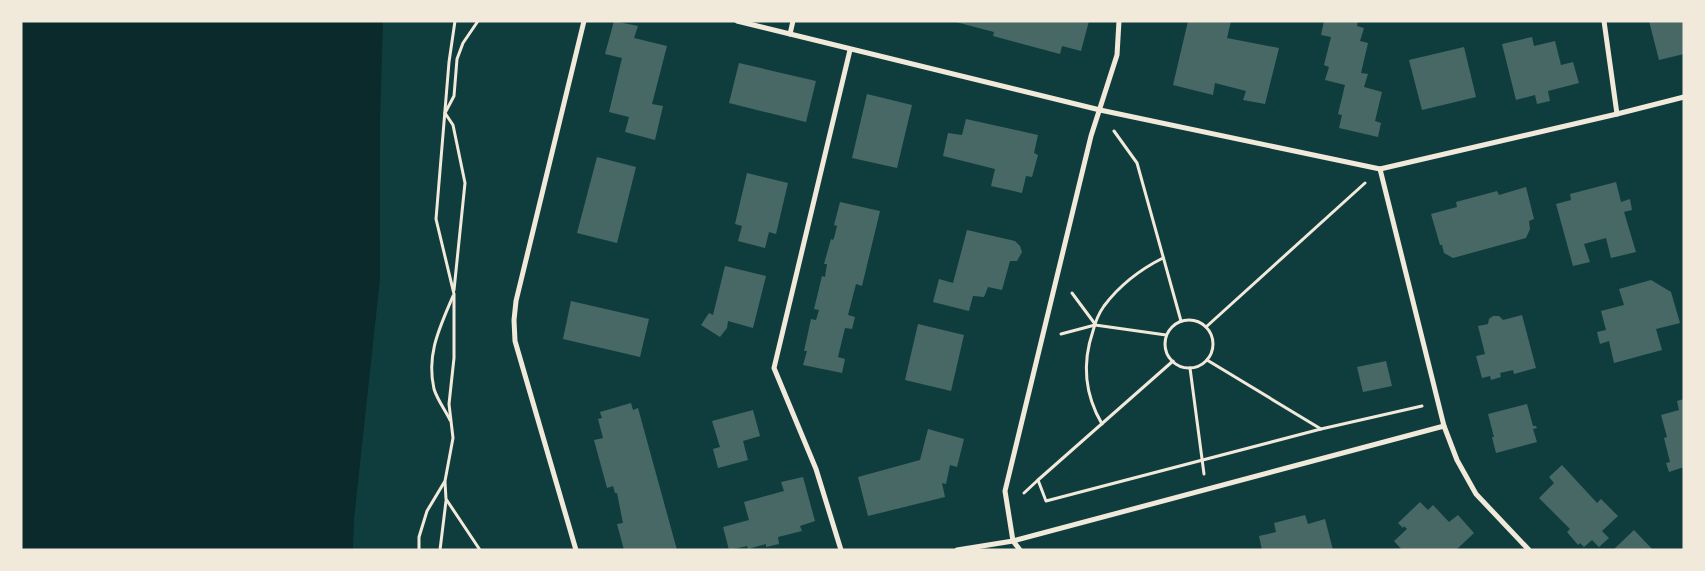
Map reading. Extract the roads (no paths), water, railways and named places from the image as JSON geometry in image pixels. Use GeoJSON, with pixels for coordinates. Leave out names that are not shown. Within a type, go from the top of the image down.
{"type":"FeatureCollection","features":[{"type":"Feature","properties":{"kind":"street"},"geometry":{"type":"LineString","coordinates":[[576,550],[514,342],[514,320],[518,292],[584,21]]}},
{"type":"Feature","properties":{"kind":"street"},"geometry":{"type":"LineString","coordinates":[[737,21],[1100,110],[1380,169],[1684,97]]}},
{"type":"Feature","properties":{"kind":"street"},"geometry":{"type":"LineString","coordinates":[[790,34],[793,21]]}},
{"type":"Feature","properties":{"kind":"street"},"geometry":{"type":"LineString","coordinates":[[1020,550],[1013,541],[1005,491],[1091,136],[1117,55],[1119,21]]}},
{"type":"Feature","properties":{"kind":"street"},"geometry":{"type":"LineString","coordinates":[[1604,21],[1617,114]]}},
{"type":"Feature","properties":{"kind":"street"},"geometry":{"type":"LineString","coordinates":[[841,550],[816,469],[774,368],[850,50]]}},
{"type":"Feature","properties":{"kind":"street"},"geometry":{"type":"LineString","coordinates":[[1380,169],[1444,426],[1457,460],[1476,494],[1529,550]]}},
{"type":"Feature","properties":{"kind":"street"},"geometry":{"type":"LineString","coordinates":[[957,550],[1013,541],[1444,426]]}},
{"type":"Feature","properties":{"kind":"water"},"geometry":{"type":"Polygon","coordinates":[[[21,21],[383,21],[380,121],[380,279],[354,519],[353,550],[21,550],[21,21]]]}}]}
